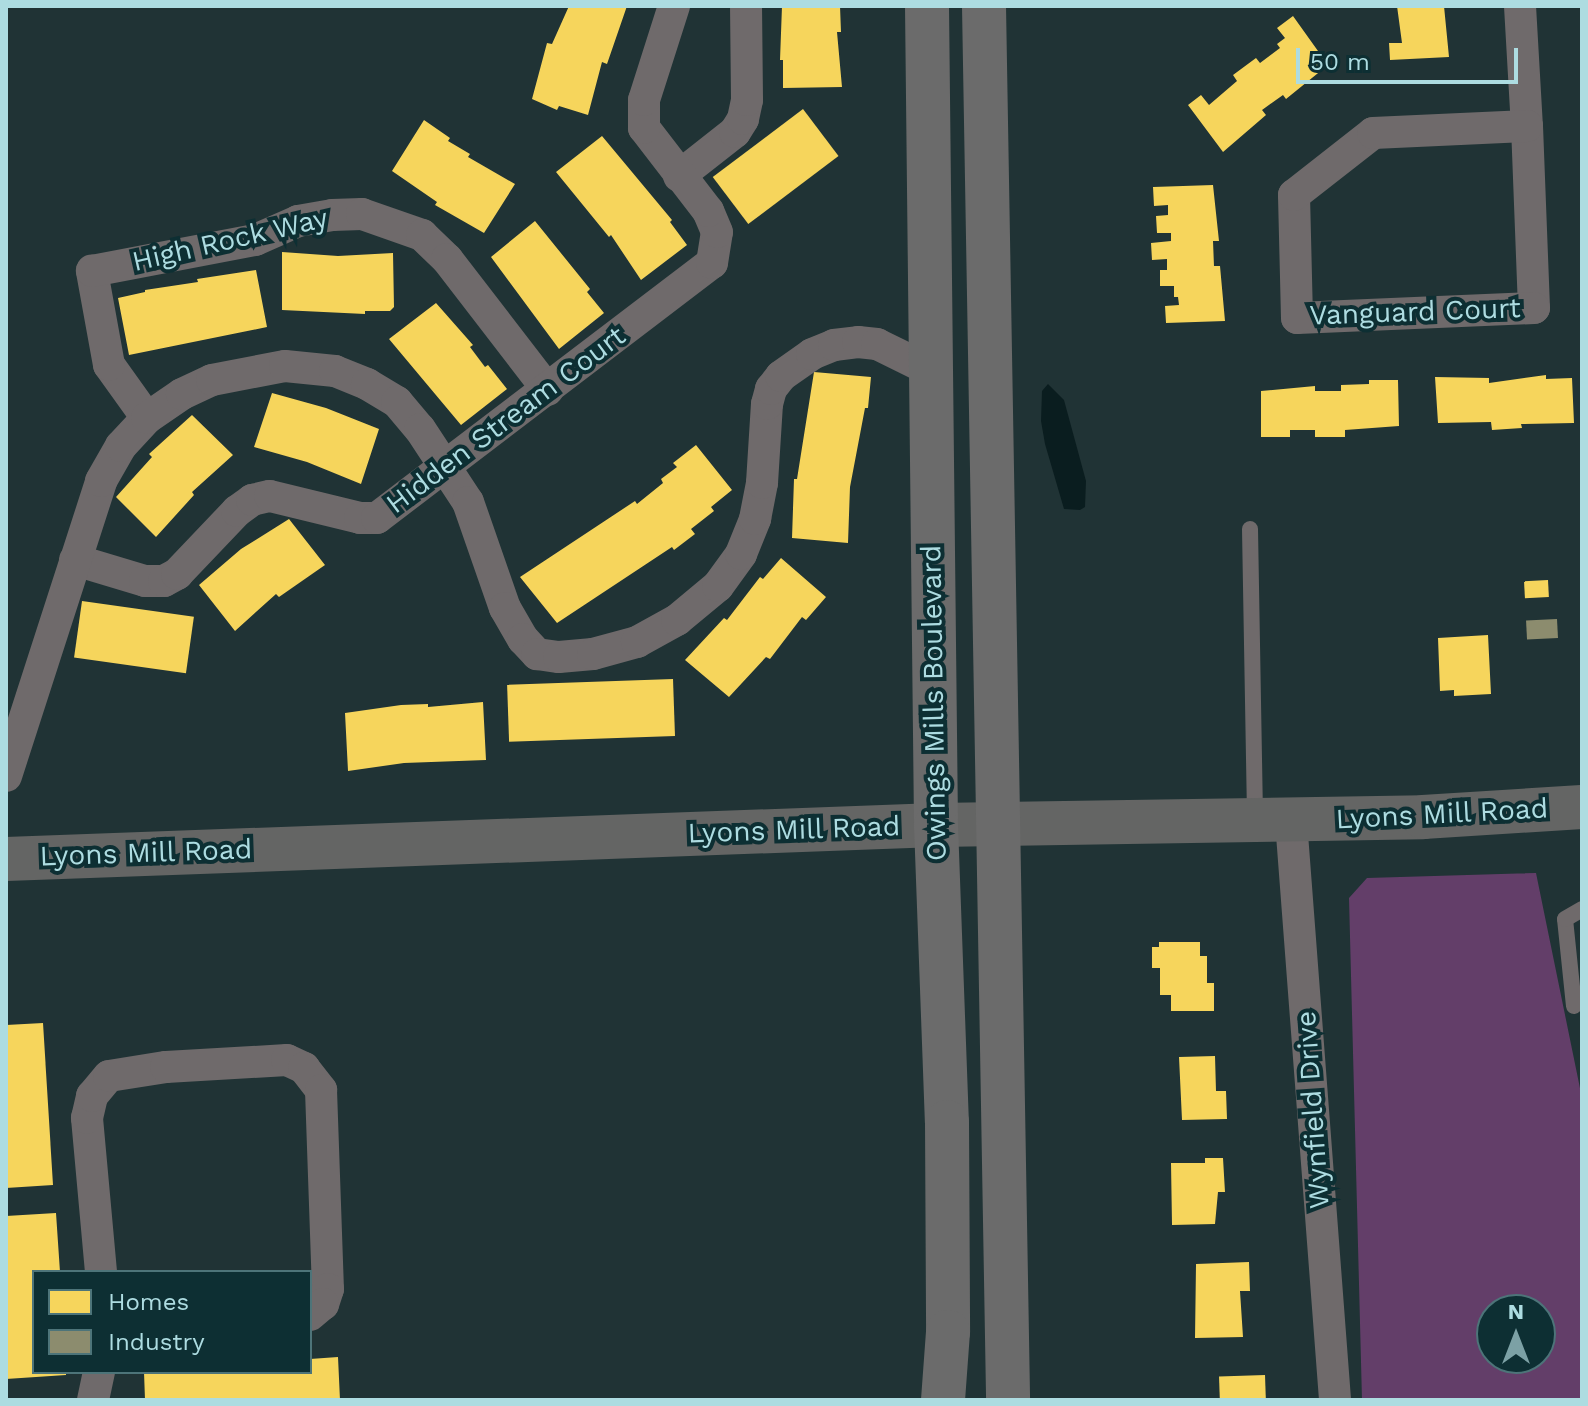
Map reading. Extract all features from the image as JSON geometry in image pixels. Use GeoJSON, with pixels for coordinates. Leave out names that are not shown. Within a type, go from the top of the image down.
{"type":"FeatureCollection","features":[{"type":"Feature","properties":{"kind":"main road","name":"Owings Mills Boulevard"},"geometry":{"type":"LineString","coordinates":[[927,6],[928,369],[936,825],[947,1122],[948,1332],[943,1400]]}},
{"type":"Feature","properties":{"kind":"main road"},"geometry":{"type":"LineString","coordinates":[[984,6],[1008,1400]]}},
{"type":"Feature","properties":{"kind":"main road","name":"Lyons Mill Road"},"geometry":{"type":"LineString","coordinates":[[6,859],[936,825],[1273,821],[1582,807]]}},
{"type":"Feature","properties":{"kind":"street","name":"Hidden Stream Court"},"geometry":{"type":"LineString","coordinates":[[75,560],[145,581],[164,581],[177,574],[252,500],[270,496],[360,518],[377,518],[446,469],[712,263],[717,232],[708,211],[655,147],[644,128],[642,114],[674,6]]}},
{"type":"Feature","properties":{"kind":"street"},"geometry":{"type":"LineString","coordinates":[[679,176],[735,132],[743,119],[747,100],[746,6]]}},
{"type":"Feature","properties":{"kind":"street","name":"Vanguard Court"},"geometry":{"type":"LineString","coordinates":[[1520,6],[1527,126],[1534,308],[1297,318],[1294,195],[1373,133],[1527,126]]}},
{"type":"Feature","properties":{"kind":"street","name":"High Rock Way"},"geometry":{"type":"LineString","coordinates":[[147,418],[109,365],[92,271],[255,240],[298,221],[332,215],[362,214],[422,235],[447,259],[548,390]]}},
{"type":"Feature","properties":{"kind":"street"},"geometry":{"type":"LineString","coordinates":[[6,776],[101,481],[121,446],[147,418],[182,394],[212,380],[250,370],[285,366],[335,371],[367,384],[397,402],[468,502],[505,608],[523,639],[537,654],[559,657],[593,654],[637,642],[677,620],[718,586],[741,554],[755,519],[760,495],[767,404],[771,389],[781,376],[812,354],[834,345],[858,342],[877,344],[928,369]]}},
{"type":"Feature","properties":{"kind":"street","name":"Wynfield Drive"},"geometry":{"type":"LineString","coordinates":[[1273,821],[1335,1400]]}},
{"type":"Feature","properties":{"kind":"street"},"geometry":{"type":"LineString","coordinates":[[101,1270],[87,1118],[92,1096],[109,1076],[166,1067],[287,1060],[304,1068],[321,1090],[328,1289],[323,1304],[312,1313]]}},
{"type":"Feature","properties":{"kind":"street"},"geometry":{"type":"LineString","coordinates":[[93,1400],[99,1374]]}},
{"type":"Feature","properties":{"kind":"lane"},"geometry":{"type":"LineString","coordinates":[[1250,529],[1273,821]]}},
{"type":"Feature","properties":{"kind":"lane"},"geometry":{"type":"LineString","coordinates":[[1574,1006],[1565,919],[1582,909]]}},
{"type":"Feature","properties":{"kind":"shaded area"},"geometry":{"type":"Polygon","coordinates":[[[1048,384],[1064,400],[1086,481],[1085,507],[1080,510],[1064,509],[1045,444],[1041,421],[1042,391],[1048,384]]]}},
{"type":"Feature","properties":{"kind":"shaded area"},"geometry":{"type":"Polygon","coordinates":[[[1536,873],[1582,1098],[1582,1400],[1362,1400],[1349,898],[1367,878],[1536,873]]]}},
{"type":"Feature","properties":{"kind":"building: Homes"},"geometry":{"type":"Polygon","coordinates":[[[569,6],[627,6],[607,64],[602,62],[588,115],[559,106],[557,110],[532,99],[547,43],[552,44],[569,6]]]}},
{"type":"Feature","properties":{"kind":"building: Homes"},"geometry":{"type":"Polygon","coordinates":[[[782,6],[840,6],[841,32],[837,32],[842,87],[783,88],[783,60],[780,60],[782,6]]]}},
{"type":"Feature","properties":{"kind":"building: Homes"},"geometry":{"type":"Polygon","coordinates":[[[1397,6],[1444,6],[1449,57],[1390,60],[1389,43],[1402,43],[1397,6]]]}},
{"type":"Feature","properties":{"kind":"building: Homes"},"geometry":{"type":"Polygon","coordinates":[[[1293,16],[1328,65],[1286,99],[1283,95],[1262,110],[1266,115],[1223,152],[1188,105],[1201,95],[1209,105],[1237,81],[1233,75],[1256,58],[1260,63],[1280,48],[1277,44],[1285,38],[1277,28],[1293,16]]]}},
{"type":"Feature","properties":{"kind":"building: Homes"},"geometry":{"type":"Polygon","coordinates":[[[803,109],[839,156],[748,224],[713,177],[803,109]]]}},
{"type":"Feature","properties":{"kind":"building: Homes"},"geometry":{"type":"Polygon","coordinates":[[[424,120],[450,138],[448,141],[470,154],[468,157],[515,184],[484,233],[435,205],[437,202],[392,171],[424,120]]]}},
{"type":"Feature","properties":{"kind":"building: Homes"},"geometry":{"type":"Polygon","coordinates":[[[602,136],[672,220],[670,222],[687,245],[641,280],[611,235],[609,237],[556,172],[602,136]]]}},
{"type":"Feature","properties":{"kind":"building: Homes"},"geometry":{"type":"Polygon","coordinates":[[[1213,185],[1219,241],[1213,241],[1214,266],[1220,266],[1225,321],[1166,323],[1165,306],[1179,305],[1178,297],[1174,297],[1174,286],[1160,286],[1160,270],[1167,270],[1167,259],[1152,260],[1151,243],[1171,241],[1171,233],[1157,233],[1156,216],[1168,215],[1168,205],[1154,206],[1153,187],[1213,185]]]}},
{"type":"Feature","properties":{"kind":"building: Homes"},"geometry":{"type":"Polygon","coordinates":[[[535,221],[590,289],[587,292],[604,313],[559,349],[491,257],[535,221]]]}},
{"type":"Feature","properties":{"kind":"building: Homes"},"geometry":{"type":"Polygon","coordinates":[[[282,252],[338,256],[393,253],[394,307],[390,311],[365,311],[365,314],[282,310],[282,252]]]}},
{"type":"Feature","properties":{"kind":"building: Homes"},"geometry":{"type":"Polygon","coordinates":[[[256,270],[267,327],[129,355],[118,298],[145,290],[198,282],[197,279],[256,270]]]}},
{"type":"Feature","properties":{"kind":"building: Homes"},"geometry":{"type":"Polygon","coordinates":[[[436,303],[473,345],[470,347],[485,367],[488,365],[507,389],[461,425],[389,339],[436,303]]]}},
{"type":"Feature","properties":{"kind":"building: Homes"},"geometry":{"type":"Polygon","coordinates":[[[814,372],[871,377],[868,408],[865,408],[850,487],[848,543],[792,538],[794,479],[797,479],[814,372]]]}},
{"type":"Feature","properties":{"kind":"building: Homes"},"geometry":{"type":"Polygon","coordinates":[[[1546,375],[1546,379],[1572,378],[1574,423],[1521,424],[1522,428],[1492,430],[1491,422],[1438,423],[1435,377],[1489,378],[1489,383],[1546,375]]]}},
{"type":"Feature","properties":{"kind":"building: Homes"},"geometry":{"type":"Polygon","coordinates":[[[1369,380],[1398,380],[1399,426],[1345,430],[1345,437],[1315,437],[1315,430],[1290,430],[1290,437],[1261,437],[1261,391],[1315,386],[1315,391],[1341,391],[1341,385],[1369,384],[1369,380]]]}},
{"type":"Feature","properties":{"kind":"building: Homes"},"geometry":{"type":"Polygon","coordinates":[[[272,393],[326,408],[379,429],[361,484],[307,462],[254,447],[272,393]]]}},
{"type":"Feature","properties":{"kind":"building: Homes"},"geometry":{"type":"Polygon","coordinates":[[[192,415],[233,455],[192,492],[194,495],[156,537],[116,497],[152,457],[149,454],[192,415]]]}},
{"type":"Feature","properties":{"kind":"building: Homes"},"geometry":{"type":"Polygon","coordinates":[[[696,445],[732,490],[711,507],[714,511],[691,529],[695,534],[674,550],[672,547],[557,623],[520,577],[635,501],[637,504],[663,483],[661,479],[677,467],[673,463],[696,445]]]}},
{"type":"Feature","properties":{"kind":"building: Homes"},"geometry":{"type":"Polygon","coordinates":[[[289,519],[325,565],[279,597],[276,594],[235,631],[199,585],[241,549],[289,519]]]}},
{"type":"Feature","properties":{"kind":"building: Homes"},"geometry":{"type":"Polygon","coordinates":[[[781,558],[826,597],[806,620],[802,617],[770,659],[766,657],[729,697],[685,660],[724,618],[727,620],[760,577],[763,579],[781,558]]]}},
{"type":"Feature","properties":{"kind":"building: Homes"},"geometry":{"type":"Polygon","coordinates":[[[1548,580],[1549,597],[1525,598],[1524,581],[1548,580]]]}},
{"type":"Feature","properties":{"kind":"building: Homes"},"geometry":{"type":"Polygon","coordinates":[[[82,601],[194,617],[186,673],[74,657],[82,601]]]}},
{"type":"Feature","properties":{"kind":"building: Homes"},"geometry":{"type":"Polygon","coordinates":[[[1488,635],[1491,694],[1454,696],[1454,690],[1440,691],[1438,638],[1488,635]]]}},
{"type":"Feature","properties":{"kind":"building: Homes"},"geometry":{"type":"Polygon","coordinates":[[[673,679],[675,736],[509,742],[507,685],[673,679]]]}},
{"type":"Feature","properties":{"kind":"building: Homes"},"geometry":{"type":"Polygon","coordinates":[[[483,702],[486,760],[404,763],[348,771],[345,713],[401,705],[428,704],[428,707],[483,702]]]}},
{"type":"Feature","properties":{"kind":"building: Homes"},"geometry":{"type":"Polygon","coordinates":[[[1159,942],[1200,942],[1200,956],[1207,956],[1207,983],[1214,983],[1214,1011],[1171,1011],[1171,995],[1160,995],[1160,968],[1152,968],[1152,947],[1159,947],[1159,942]]]}},
{"type":"Feature","properties":{"kind":"building: Homes"},"geometry":{"type":"Polygon","coordinates":[[[43,1023],[53,1185],[6,1188],[6,1025],[43,1023]]]}},
{"type":"Feature","properties":{"kind":"building: Homes"},"geometry":{"type":"Polygon","coordinates":[[[1215,1056],[1216,1091],[1226,1091],[1227,1119],[1182,1120],[1179,1057],[1215,1056]]]}},
{"type":"Feature","properties":{"kind":"building: Homes"},"geometry":{"type":"Polygon","coordinates":[[[1205,1158],[1223,1158],[1225,1192],[1218,1192],[1215,1224],[1172,1225],[1171,1163],[1205,1163],[1205,1158]]]}},
{"type":"Feature","properties":{"kind":"building: Homes"},"geometry":{"type":"Polygon","coordinates":[[[56,1213],[60,1270],[32,1270],[32,1374],[66,1375],[6,1379],[6,1216],[56,1213]]]}},
{"type":"Feature","properties":{"kind":"building: Homes"},"geometry":{"type":"Polygon","coordinates":[[[1249,1262],[1250,1291],[1240,1291],[1243,1337],[1195,1338],[1196,1264],[1249,1262]]]}},
{"type":"Feature","properties":{"kind":"building: Homes"},"geometry":{"type":"Polygon","coordinates":[[[338,1357],[340,1400],[145,1400],[144,1374],[312,1374],[312,1359],[338,1357]]]}},
{"type":"Feature","properties":{"kind":"building: Homes"},"geometry":{"type":"Polygon","coordinates":[[[1265,1375],[1266,1400],[1220,1400],[1219,1377],[1265,1375]]]}},
{"type":"Feature","properties":{"kind":"building: Industry"},"geometry":{"type":"Polygon","coordinates":[[[1557,619],[1558,638],[1527,640],[1526,621],[1557,619]]]}}]}
